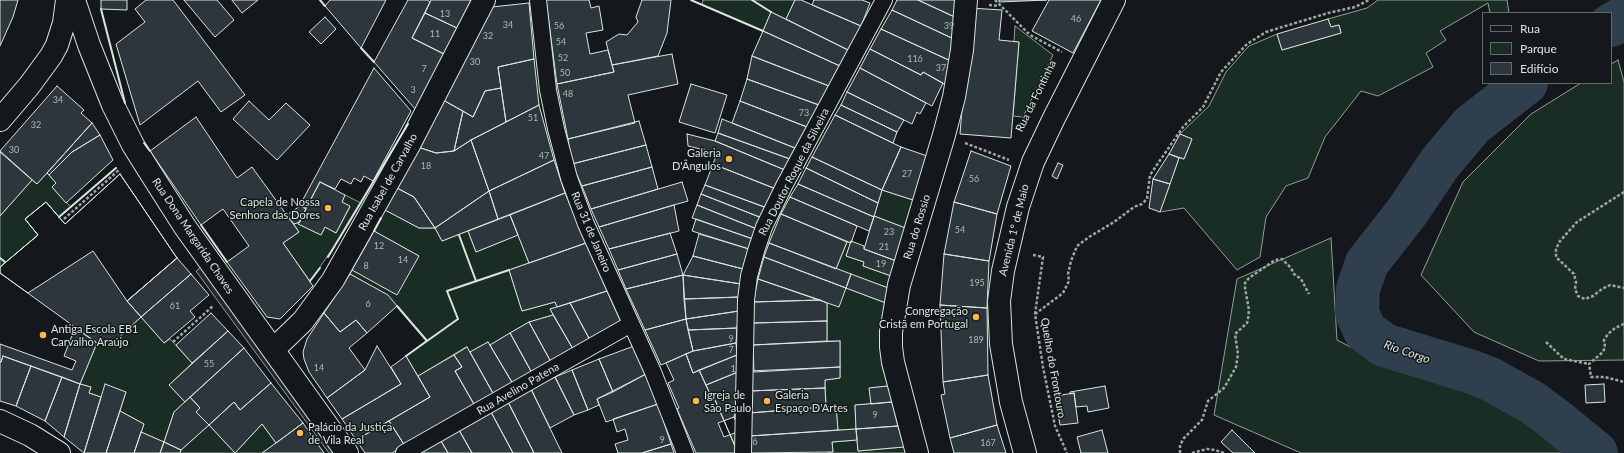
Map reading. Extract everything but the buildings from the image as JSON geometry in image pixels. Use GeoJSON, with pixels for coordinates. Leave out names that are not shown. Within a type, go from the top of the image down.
{"type":"FeatureCollection","features":[{"type":"Feature","properties":{"kind":"street","name":"Rua Isabel de Carvalho"},"geometry":{"type":"LineString","coordinates":[[273,350],[304,321],[332,280],[406,151],[484,0]]}},
{"type":"Feature","properties":{"kind":"street","name":"Rua 31 de Janeiro"},"geometry":{"type":"LineString","coordinates":[[538,0],[547,84],[564,162],[580,210],[653,372],[685,453]]}},
{"type":"Feature","properties":{"kind":"street","name":"Rua Doutor Roque da Silveira"},"geometry":{"type":"LineString","coordinates":[[743,453],[746,300],[749,276],[756,251],[764,227],[784,186],[884,0]]}},
{"type":"Feature","properties":{"kind":"street","name":"Rua do Rossio"},"geometry":{"type":"LineString","coordinates":[[917,453],[892,362],[890,347],[891,332],[899,285],[954,97],[960,67],[966,0]]}},
{"type":"Feature","properties":{"kind":"street","name":"Avenida 1º de Maio"},"geometry":{"type":"LineString","coordinates":[[1025,453],[1011,402],[1001,344],[1000,301],[1004,265],[1018,207],[1033,162],[1114,0]]}},
{"type":"Feature","properties":{"kind":"street","name":"Rua Dona Margarida Chaves"},"geometry":{"type":"LineString","coordinates":[[75,2],[89,45],[114,105],[133,145],[185,227],[347,453]]}},
{"type":"Feature","properties":{"kind":"street"},"geometry":{"type":"LineString","coordinates":[[0,120],[51,56],[75,2]]}},
{"type":"Feature","properties":{"kind":"street","name":"Rua Avelino Patena"},"geometry":{"type":"LineString","coordinates":[[404,453],[631,324]]}},
{"type":"Feature","properties":{"kind":"street"},"geometry":{"type":"LineString","coordinates":[[0,421],[30,435],[59,453]]}},
{"type":"Feature","properties":{"kind":"path","name":"Rua da Fontinha"},"geometry":{"type":"LineString","coordinates":[[994,0],[1030,34],[1066,54]]}},
{"type":"Feature","properties":{"kind":"path"},"geometry":{"type":"LineString","coordinates":[[1035,314],[1063,293],[1069,281],[1068,274],[1077,246],[1088,237],[1114,222],[1134,207],[1142,204],[1147,199],[1150,175],[1183,127],[1203,107],[1221,72],[1247,44],[1266,32],[1328,13],[1355,7],[1369,0]]}},
{"type":"Feature","properties":{"kind":"path"},"geometry":{"type":"LineString","coordinates":[[944,135],[1013,161]]}},
{"type":"Feature","properties":{"kind":"path"},"geometry":{"type":"LineString","coordinates":[[118,161],[125,175]]}},
{"type":"Feature","properties":{"kind":"path"},"geometry":{"type":"LineString","coordinates":[[64,219],[121,168]]}},
{"type":"Feature","properties":{"kind":"path"},"geometry":{"type":"LineString","coordinates":[[1624,192],[1577,222],[1560,241],[1556,249],[1556,257],[1560,263],[1568,267],[1574,274],[1576,282],[1575,289],[1578,296],[1585,299],[1593,296],[1610,285],[1624,288]]}},
{"type":"Feature","properties":{"kind":"path","name":"Quelho do Frontouro"},"geometry":{"type":"LineString","coordinates":[[1033,255],[1043,257],[1035,314],[1043,367],[1055,426],[1067,453]]}},
{"type":"Feature","properties":{"kind":"path"},"geometry":{"type":"LineString","coordinates":[[1180,453],[1180,445],[1184,438],[1202,420],[1208,401],[1224,388],[1236,367],[1238,354],[1236,334],[1247,323],[1248,319],[1249,310],[1245,283],[1249,278],[1275,260],[1282,259],[1291,268],[1294,274],[1301,279],[1309,294]]}},
{"type":"Feature","properties":{"kind":"path"},"geometry":{"type":"LineString","coordinates":[[173,342],[216,303]]}},
{"type":"Feature","properties":{"kind":"path"},"geometry":{"type":"LineString","coordinates":[[1588,364],[1603,352],[1605,347],[1604,340],[1608,334],[1615,328],[1624,324]]}},
{"type":"Feature","properties":{"kind":"path"},"geometry":{"type":"LineString","coordinates":[[1546,342],[1564,359],[1588,364]]}},
{"type":"Feature","properties":{"kind":"path"},"geometry":{"type":"LineString","coordinates":[[1588,364],[1591,377],[1605,377],[1623,382]]}},
{"type":"Feature","properties":{"kind":"path"},"geometry":{"type":"LineString","coordinates":[[1192,453],[1207,449],[1224,453]]}},
{"type":"Feature","properties":{"kind":"green space"},"geometry":{"type":"Polygon","coordinates":[[[703,0],[795,0],[786,19],[771,12],[763,31],[702,5],[703,0]]]}},
{"type":"Feature","properties":{"kind":"green space"},"geometry":{"type":"Polygon","coordinates":[[[1378,0],[1507,0],[1509,12],[1490,12],[1488,3],[1440,31],[1446,40],[1426,53],[1433,67],[1378,96],[1361,91],[1325,137],[1308,178],[1286,186],[1266,217],[1260,257],[1237,270],[1184,208],[1160,212],[1179,158],[1184,159],[1192,139],[1180,134],[1209,106],[1226,72],[1249,46],[1277,34],[1282,50],[1341,33],[1339,25],[1331,27],[1328,19],[1367,8],[1378,0]]]}},
{"type":"Feature","properties":{"kind":"green space"},"geometry":{"type":"Polygon","coordinates":[[[1015,26],[1053,55],[1023,117],[1013,116],[1019,42],[1014,42],[1015,26]]]}},
{"type":"Feature","properties":{"kind":"green space"},"geometry":{"type":"Polygon","coordinates":[[[1618,60],[1624,82],[1624,360],[1539,361],[1474,332],[1421,275],[1463,182],[1531,114],[1579,84],[1612,84],[1612,63],[1618,60]]]}},
{"type":"Feature","properties":{"kind":"green space"},"geometry":{"type":"Polygon","coordinates":[[[47,173],[56,183],[52,187],[71,207],[59,217],[46,202],[25,219],[38,235],[0,267],[0,216],[32,180],[37,184],[47,173]]]}},
{"type":"Feature","properties":{"kind":"green space"},"geometry":{"type":"Polygon","coordinates":[[[882,190],[916,201],[908,229],[874,216],[882,190]]]}},
{"type":"Feature","properties":{"kind":"green space"},"geometry":{"type":"Polygon","coordinates":[[[345,195],[361,203],[338,241],[310,281],[283,243],[299,232],[294,224],[299,221],[299,224],[321,235],[325,227],[336,233],[350,207],[342,202],[345,195]]]}},
{"type":"Feature","properties":{"kind":"green space"},"geometry":{"type":"Polygon","coordinates":[[[385,210],[419,228],[435,228],[442,241],[468,231],[476,252],[518,235],[529,263],[509,270],[522,311],[555,302],[557,307],[550,309],[553,315],[529,322],[490,345],[488,342],[470,352],[466,347],[418,376],[406,356],[427,340],[388,296],[350,274],[352,270],[419,256],[374,231],[385,210]]]}},
{"type":"Feature","properties":{"kind":"green space"},"geometry":{"type":"Polygon","coordinates":[[[1331,238],[1337,340],[1397,371],[1481,395],[1543,431],[1568,453],[1301,453],[1214,415],[1237,279],[1331,238]]]}},
{"type":"Feature","properties":{"kind":"green space"},"geometry":{"type":"Polygon","coordinates":[[[847,242],[851,243],[846,256],[864,262],[863,266],[894,277],[891,289],[836,269],[847,242]]]}},
{"type":"Feature","properties":{"kind":"green space"},"geometry":{"type":"Polygon","coordinates":[[[846,288],[886,303],[881,323],[880,345],[882,366],[888,386],[870,388],[871,404],[855,405],[856,429],[838,430],[836,407],[826,407],[825,380],[840,378],[840,341],[827,341],[827,303],[846,288]]]}},
{"type":"Feature","properties":{"kind":"green space"},"geometry":{"type":"Polygon","coordinates":[[[141,317],[164,343],[170,339],[192,363],[169,385],[185,402],[174,412],[164,442],[141,432],[144,424],[120,411],[126,392],[101,397],[89,393],[91,387],[80,384],[97,343],[113,343],[141,317]]]}},
{"type":"Feature","properties":{"kind":"green space"},"geometry":{"type":"Polygon","coordinates":[[[262,424],[276,443],[262,453],[235,453],[262,424]]]}},
{"type":"Feature","properties":{"kind":"green space"},"geometry":{"type":"Polygon","coordinates":[[[209,425],[235,453],[180,453],[181,450],[209,425]]]}},
{"type":"Feature","properties":{"kind":"green space"},"geometry":{"type":"Polygon","coordinates":[[[857,440],[858,451],[904,447],[906,453],[827,453],[833,452],[832,442],[857,440]]]}},
{"type":"Feature","properties":{"kind":"shaded area"},"geometry":{"type":"Polygon","coordinates":[[[203,266],[338,453],[329,453],[196,271],[203,266]]]}},
{"type":"Feature","properties":{"kind":"waterway","name":"Rio Corgo"},"geometry":{"type":"LineString","coordinates":[[1612,24],[1624,18]]}},
{"type":"Feature","properties":{"kind":"waterway","name":"Rio Corgo"},"geometry":{"type":"LineString","coordinates":[[1525,84],[1472,125],[1440,163],[1407,212],[1367,263],[1358,289],[1357,313],[1365,331],[1384,345],[1490,379],[1533,403],[1596,453]]}},
{"type":"Feature","properties":{"kind":"wall"},"geometry":{"type":"LineString","coordinates":[[320,0],[325,6]]}},
{"type":"Feature","properties":{"kind":"wall"},"geometry":{"type":"LineString","coordinates":[[691,0],[763,31]]}},
{"type":"Feature","properties":{"kind":"wall"},"geometry":{"type":"LineString","coordinates":[[752,0],[771,12]]}},
{"type":"Feature","properties":{"kind":"wall"},"geometry":{"type":"LineString","coordinates":[[101,9],[125,103]]}},
{"type":"Feature","properties":{"kind":"wall"},"geometry":{"type":"LineString","coordinates":[[361,48],[374,62]]}},
{"type":"Feature","properties":{"kind":"wall"},"geometry":{"type":"LineString","coordinates":[[328,257],[408,124]]}},
{"type":"Feature","properties":{"kind":"wall"},"geometry":{"type":"LineString","coordinates":[[144,143],[150,151]]}},
{"type":"Feature","properties":{"kind":"wall"},"geometry":{"type":"LineString","coordinates":[[59,217],[116,168]]}},
{"type":"Feature","properties":{"kind":"wall"},"geometry":{"type":"LineString","coordinates":[[374,231],[381,218]]}},
{"type":"Feature","properties":{"kind":"wall"},"geometry":{"type":"LineString","coordinates":[[201,225],[227,262]]}},
{"type":"Feature","properties":{"kind":"wall"},"geometry":{"type":"LineString","coordinates":[[459,235],[476,281]]}},
{"type":"Feature","properties":{"kind":"wall"},"geometry":{"type":"LineString","coordinates":[[0,258],[5,262]]}},
{"type":"Feature","properties":{"kind":"wall"},"geometry":{"type":"LineString","coordinates":[[310,281],[320,268]]}},
{"type":"Feature","properties":{"kind":"wall"},"geometry":{"type":"LineString","coordinates":[[427,341],[458,319],[447,291],[509,270]]}},
{"type":"Feature","properties":{"kind":"wall"},"geometry":{"type":"LineString","coordinates":[[397,306],[427,341],[406,356]]}},
{"type":"Feature","properties":{"kind":"place","name":"Galeria D'Ângulos"},"geometry":{"type":"Point","coordinates":[729,159]}},
{"type":"Feature","properties":{"kind":"place","name":"Capela de Nossa Senhora das Dores"},"geometry":{"type":"Point","coordinates":[328,208]}},
{"type":"Feature","properties":{"kind":"place","name":"Congregação Cristã em Portugal"},"geometry":{"type":"Point","coordinates":[976,317]}},
{"type":"Feature","properties":{"kind":"place","name":"Antiga Escola EB1 Carvalho Araújo"},"geometry":{"type":"Point","coordinates":[43,335]}},
{"type":"Feature","properties":{"kind":"place","name":"Igreja de São Paulo"},"geometry":{"type":"Point","coordinates":[696,401]}},
{"type":"Feature","properties":{"kind":"place","name":"Galeria Espaço D'Artes"},"geometry":{"type":"Point","coordinates":[767,401]}},
{"type":"Feature","properties":{"kind":"place","name":"Palácio da Justiça de Vila Real"},"geometry":{"type":"Point","coordinates":[300,433]}}]}
